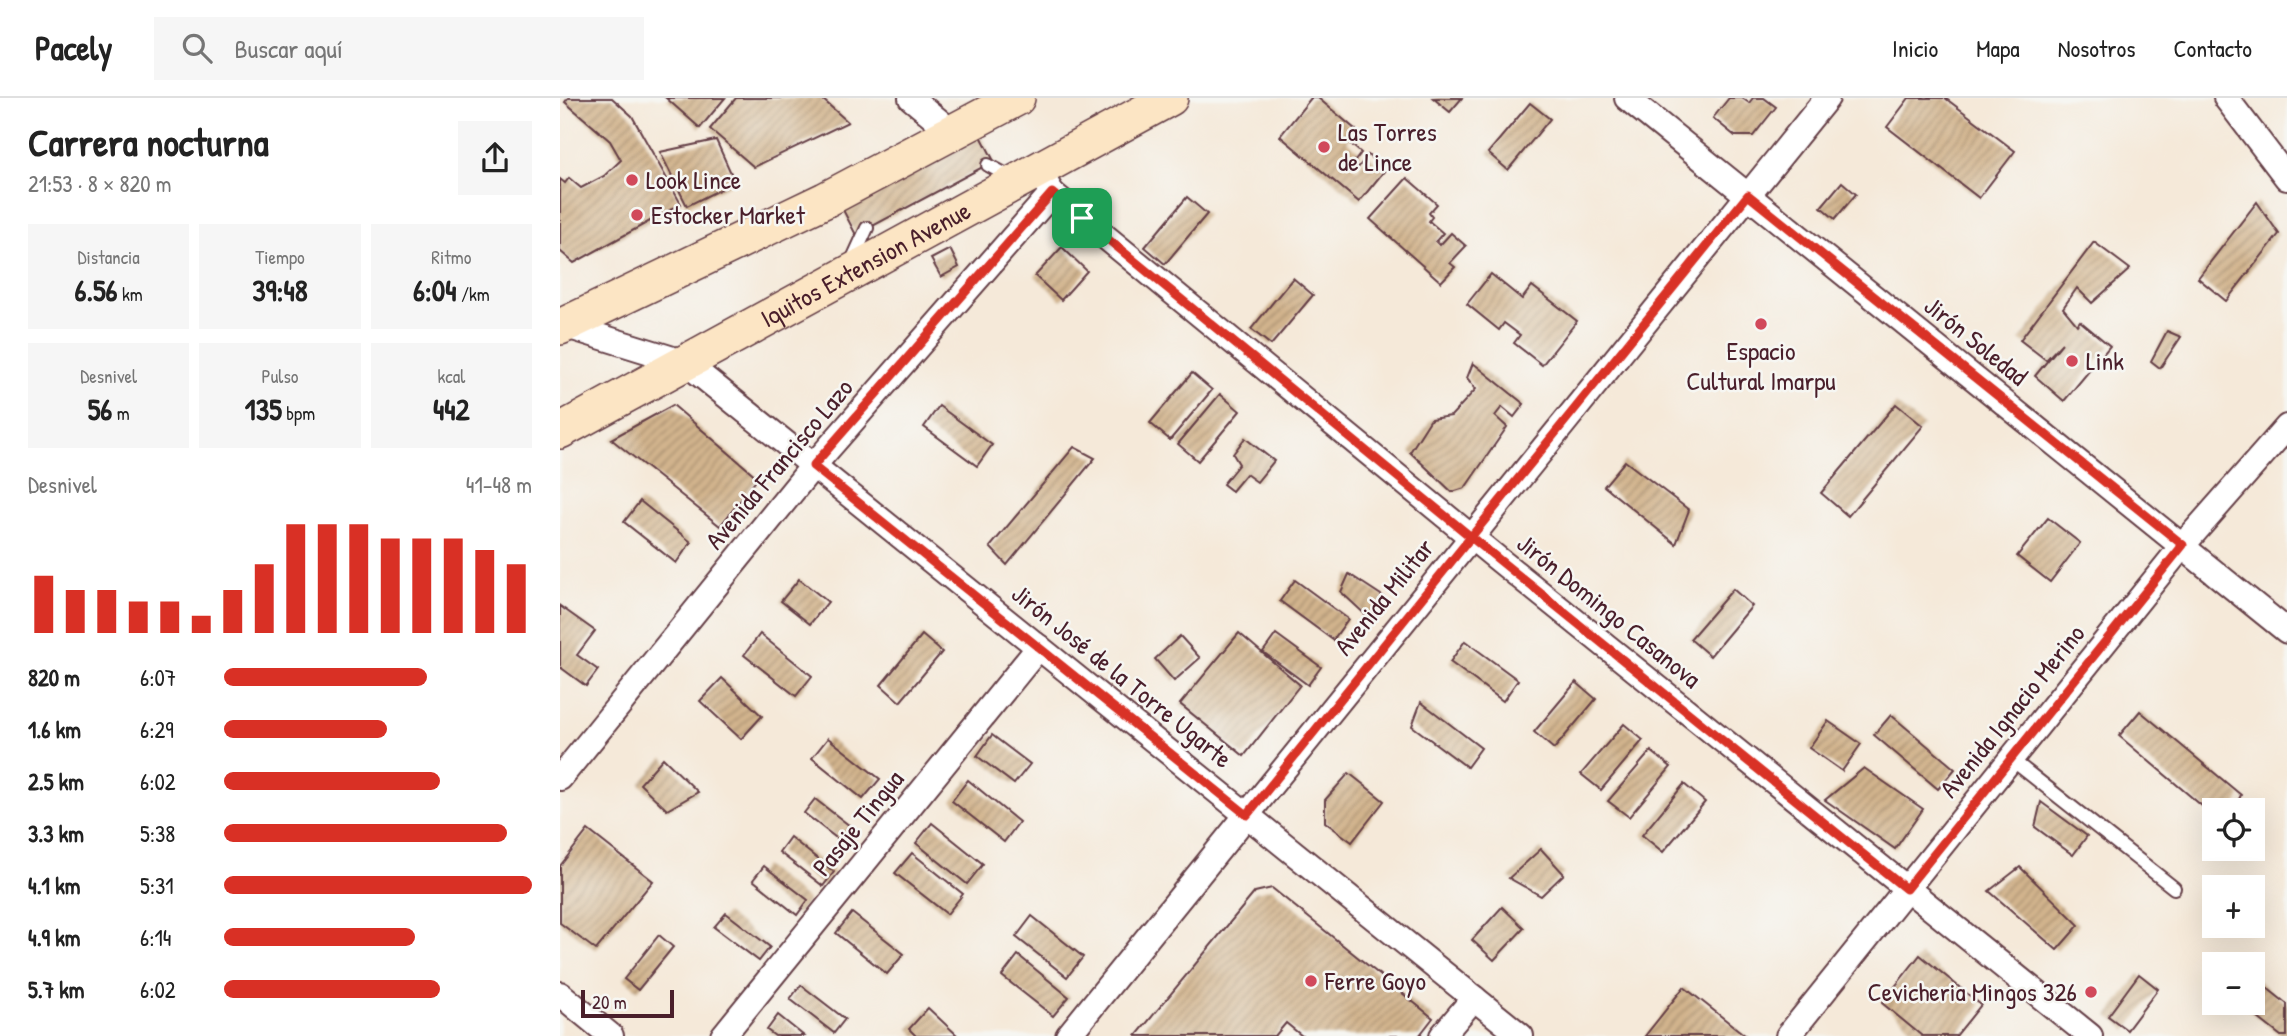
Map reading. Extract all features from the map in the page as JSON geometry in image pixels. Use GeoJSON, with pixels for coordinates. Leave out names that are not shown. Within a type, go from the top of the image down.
{"type":"FeatureCollection","features":[{"type":"Feature","properties":{"kind":"main road","name":"Iquitos Extension Avenue"},"geometry":{"type":"LineString","coordinates":[[560,431],[1170,98]]}},
{"type":"Feature","properties":{"kind":"main road"},"geometry":{"type":"LineString","coordinates":[[561,327],[837,201],[960,136],[1006,104]]}},
{"type":"Feature","properties":{"kind":"street"},"geometry":{"type":"LineString","coordinates":[[911,98],[960,136]]}},
{"type":"Feature","properties":{"kind":"street","name":"Jirón Soledad"},"geometry":{"type":"LineString","coordinates":[[1628,98],[2287,631]]}},
{"type":"Feature","properties":{"kind":"street","name":"Avenida Militar"},"geometry":{"type":"LineString","coordinates":[[1068,1036],[1827,98]]}},
{"type":"Feature","properties":{"kind":"street"},"geometry":{"type":"LineString","coordinates":[[2226,98],[2287,178]]}},
{"type":"Feature","properties":{"kind":"street","name":"Avenida Francisco Lazo"},"geometry":{"type":"LineString","coordinates":[[560,778],[813,466],[1023,176]]}},
{"type":"Feature","properties":{"kind":"street","name":"Jirón Domingo Casanova"},"geometry":{"type":"LineString","coordinates":[[1023,176],[2090,1036]]}},
{"type":"Feature","properties":{"kind":"street"},"geometry":{"type":"LineString","coordinates":[[561,327],[686,363]]}},
{"type":"Feature","properties":{"kind":"street","name":"Jirón José de la Torre Ugarte"},"geometry":{"type":"LineString","coordinates":[[686,363],[1521,1036]]}},
{"type":"Feature","properties":{"kind":"street","name":"Avenida Ignacio Merino"},"geometry":{"type":"LineString","coordinates":[[1787,1036],[2183,545],[2287,427]]}},
{"type":"Feature","properties":{"kind":"street","name":"Pasaje Tingua"},"geometry":{"type":"LineString","coordinates":[[723,1036],[1039,647]]}},
{"type":"Feature","properties":{"kind":"street"},"geometry":{"type":"LineString","coordinates":[[560,994],[611,1036]]}},
{"type":"Feature","properties":{"kind":"street"},"geometry":{"type":"LineString","coordinates":[[1442,1036],[1474,998]]}},
{"type":"Feature","properties":{"kind":"lane"},"geometry":{"type":"LineString","coordinates":[[845,276],[867,228]]}},
{"type":"Feature","properties":{"kind":"lane"},"geometry":{"type":"LineString","coordinates":[[2011,759],[2174,888]]}},
{"type":"Feature","properties":{"kind":"building","name":"Look Lince"},"geometry":{"type":"Polygon","coordinates":[[[568,98],[612,98],[632,116],[681,204],[574,263],[560,251],[560,179],[565,183],[569,178],[581,188],[604,176],[621,160],[610,141],[565,102],[568,98]]]}},
{"type":"Feature","properties":{"kind":"building"},"geometry":{"type":"Polygon","coordinates":[[[666,98],[725,98],[700,128],[666,98]]]}},
{"type":"Feature","properties":{"kind":"building"},"geometry":{"type":"Polygon","coordinates":[[[736,98],[821,98],[848,122],[754,167],[710,129],[736,98]]]}},
{"type":"Feature","properties":{"kind":"building","name":"Las Torres de Lince"},"geometry":{"type":"Polygon","coordinates":[[[1311,98],[1318,98],[1356,130],[1347,141],[1361,153],[1352,165],[1357,169],[1368,155],[1385,170],[1359,202],[1280,136],[1311,98]]]}},
{"type":"Feature","properties":{"kind":"building"},"geometry":{"type":"Polygon","coordinates":[[[1433,98],[1462,98],[1450,112],[1433,98]]]}},
{"type":"Feature","properties":{"kind":"building"},"geometry":{"type":"Polygon","coordinates":[[[1729,98],[1742,98],[1749,103],[1753,98],[1764,98],[1776,107],[1753,136],[1735,136],[1713,118],[1729,98]]]}},
{"type":"Feature","properties":{"kind":"building"},"geometry":{"type":"Polygon","coordinates":[[[1909,98],[1945,98],[2015,151],[1979,198],[1887,127],[1909,98]]]}},
{"type":"Feature","properties":{"kind":"building"},"geometry":{"type":"Polygon","coordinates":[[[1530,103],[1550,119],[1508,170],[1488,153],[1530,103]]]}},
{"type":"Feature","properties":{"kind":"building"},"geometry":{"type":"Polygon","coordinates":[[[980,134],[994,161],[856,235],[842,208],[980,134]]]}},
{"type":"Feature","properties":{"kind":"building"},"geometry":{"type":"Polygon","coordinates":[[[716,140],[735,182],[687,206],[660,152],[716,140]]]}},
{"type":"Feature","properties":{"kind":"building"},"geometry":{"type":"Polygon","coordinates":[[[1407,178],[1437,204],[1429,213],[1432,217],[1429,221],[1443,233],[1436,241],[1440,245],[1451,233],[1466,246],[1450,263],[1455,267],[1441,282],[1370,219],[1407,178]]]}},
{"type":"Feature","properties":{"kind":"building"},"geometry":{"type":"Polygon","coordinates":[[[1842,182],[1856,194],[1835,219],[1821,207],[1842,182]]]}},
{"type":"Feature","properties":{"kind":"building"},"geometry":{"type":"Polygon","coordinates":[[[1187,197],[1207,214],[1165,264],[1145,247],[1187,197]]]}},
{"type":"Feature","properties":{"kind":"building"},"geometry":{"type":"Polygon","coordinates":[[[2257,202],[2279,234],[2226,301],[2198,278],[2257,202]]]}},
{"type":"Feature","properties":{"kind":"building"},"geometry":{"type":"Polygon","coordinates":[[[2094,242],[2130,269],[2092,303],[2077,288],[2063,308],[2077,325],[2080,321],[2110,346],[2064,401],[2035,376],[2062,343],[2046,360],[2020,340],[2094,242]]]}},
{"type":"Feature","properties":{"kind":"building"},"geometry":{"type":"Polygon","coordinates":[[[1062,247],[1087,271],[1061,300],[1035,276],[1062,247]]]}},
{"type":"Feature","properties":{"kind":"building"},"geometry":{"type":"Polygon","coordinates":[[[950,249],[959,267],[941,277],[931,259],[950,249]]]}},
{"type":"Feature","properties":{"kind":"building"},"geometry":{"type":"Polygon","coordinates":[[[1491,274],[1522,299],[1532,286],[1577,321],[1542,365],[1514,343],[1520,335],[1504,323],[1499,330],[1467,304],[1491,274]]]}},
{"type":"Feature","properties":{"kind":"building"},"geometry":{"type":"Polygon","coordinates":[[[1293,278],[1313,295],[1271,345],[1251,329],[1293,278]]]}},
{"type":"Feature","properties":{"kind":"building"},"geometry":{"type":"Polygon","coordinates":[[[2167,331],[2181,337],[2160,368],[2151,361],[2167,331]]]}},
{"type":"Feature","properties":{"kind":"building"},"geometry":{"type":"Polygon","coordinates":[[[1473,363],[1524,404],[1514,417],[1502,407],[1495,416],[1507,427],[1465,488],[1452,492],[1410,452],[1431,419],[1451,416],[1476,389],[1467,378],[1473,363]]]}},
{"type":"Feature","properties":{"kind":"building"},"geometry":{"type":"Polygon","coordinates":[[[1192,373],[1212,390],[1170,440],[1150,423],[1192,373]]]}},
{"type":"Feature","properties":{"kind":"building"},"geometry":{"type":"Polygon","coordinates":[[[1220,394],[1240,411],[1198,461],[1178,444],[1220,394]]]}},
{"type":"Feature","properties":{"kind":"building"},"geometry":{"type":"Polygon","coordinates":[[[1896,404],[1923,426],[1848,516],[1821,493],[1896,404]]]}},
{"type":"Feature","properties":{"kind":"building"},"geometry":{"type":"Polygon","coordinates":[[[673,405],[758,478],[720,526],[611,439],[673,405]]]}},
{"type":"Feature","properties":{"kind":"building"},"geometry":{"type":"Polygon","coordinates":[[[939,406],[992,445],[977,466],[924,427],[939,406]]]}},
{"type":"Feature","properties":{"kind":"building"},"geometry":{"type":"Polygon","coordinates":[[[1245,438],[1274,461],[1257,482],[1246,474],[1232,491],[1223,484],[1239,464],[1233,454],[1245,438]]]}},
{"type":"Feature","properties":{"kind":"building"},"geometry":{"type":"Polygon","coordinates":[[[1074,447],[1095,458],[1007,565],[990,547],[1074,447]]]}},
{"type":"Feature","properties":{"kind":"building"},"geometry":{"type":"Polygon","coordinates":[[[1625,461],[1689,510],[1676,544],[1604,486],[1625,461]]]}},
{"type":"Feature","properties":{"kind":"building"},"geometry":{"type":"Polygon","coordinates":[[[640,501],[691,542],[676,563],[624,522],[640,501]]]}},
{"type":"Feature","properties":{"kind":"building"},"geometry":{"type":"Polygon","coordinates":[[[2048,518],[2080,543],[2050,582],[2017,556],[2048,518]]]}},
{"type":"Feature","properties":{"kind":"building"},"geometry":{"type":"Polygon","coordinates":[[[1349,574],[1384,597],[1369,618],[1341,592],[1349,574]]]}},
{"type":"Feature","properties":{"kind":"building"},"geometry":{"type":"Polygon","coordinates":[[[799,579],[828,602],[810,624],[781,601],[799,579]]]}},
{"type":"Feature","properties":{"kind":"building"},"geometry":{"type":"Polygon","coordinates":[[[1295,580],[1348,619],[1333,640],[1280,601],[1295,580]]]}},
{"type":"Feature","properties":{"kind":"building"},"geometry":{"type":"Polygon","coordinates":[[[1733,589],[1752,606],[1710,656],[1690,639],[1733,589]]]}},
{"type":"Feature","properties":{"kind":"building"},"geometry":{"type":"Polygon","coordinates":[[[560,606],[595,631],[577,655],[598,670],[586,686],[560,667],[560,606]]]}},
{"type":"Feature","properties":{"kind":"building"},"geometry":{"type":"Polygon","coordinates":[[[1239,633],[1300,685],[1244,756],[1180,704],[1239,633]]]}},
{"type":"Feature","properties":{"kind":"building"},"geometry":{"type":"Polygon","coordinates":[[[760,634],[812,676],[796,696],[744,655],[760,634]]]}},
{"type":"Feature","properties":{"kind":"building"},"geometry":{"type":"Polygon","coordinates":[[[1276,634],[1321,667],[1308,685],[1263,652],[1276,634]]]}},
{"type":"Feature","properties":{"kind":"building"},"geometry":{"type":"Polygon","coordinates":[[[922,635],[942,652],[900,702],[881,685],[922,635]]]}},
{"type":"Feature","properties":{"kind":"building"},"geometry":{"type":"Polygon","coordinates":[[[1180,636],[1200,658],[1174,681],[1155,659],[1180,636]]]}},
{"type":"Feature","properties":{"kind":"building"},"geometry":{"type":"Polygon","coordinates":[[[1465,641],[1518,680],[1503,701],[1450,662],[1465,641]]]}},
{"type":"Feature","properties":{"kind":"building"},"geometry":{"type":"Polygon","coordinates":[[[722,678],[762,716],[741,739],[700,701],[722,678]]]}},
{"type":"Feature","properties":{"kind":"building"},"geometry":{"type":"Polygon","coordinates":[[[1576,682],[1596,699],[1554,749],[1534,732],[1576,682]]]}},
{"type":"Feature","properties":{"kind":"building"},"geometry":{"type":"Polygon","coordinates":[[[1421,702],[1481,748],[1467,767],[1412,726],[1421,702]]]}},
{"type":"Feature","properties":{"kind":"building"},"geometry":{"type":"Polygon","coordinates":[[[2140,711],[2241,795],[2240,798],[2202,798],[2202,806],[2119,736],[2140,711]]]}},
{"type":"Feature","properties":{"kind":"building"},"geometry":{"type":"Polygon","coordinates":[[[1891,715],[1955,769],[1938,789],[1874,735],[1891,715]]]}},
{"type":"Feature","properties":{"kind":"building"},"geometry":{"type":"Polygon","coordinates":[[[1828,721],[1861,744],[1842,771],[1809,748],[1828,721]]]}},
{"type":"Feature","properties":{"kind":"building"},"geometry":{"type":"Polygon","coordinates":[[[1624,724],[1643,740],[1601,790],[1581,774],[1624,724]]]}},
{"type":"Feature","properties":{"kind":"building"},"geometry":{"type":"Polygon","coordinates":[[[992,735],[1030,764],[1014,784],[977,756],[992,735]]]}},
{"type":"Feature","properties":{"kind":"building"},"geometry":{"type":"Polygon","coordinates":[[[828,738],[880,779],[863,799],[812,758],[828,738]]]}},
{"type":"Feature","properties":{"kind":"building"},"geometry":{"type":"Polygon","coordinates":[[[1651,751],[1671,767],[1629,817],[1608,801],[1651,751]]]}},
{"type":"Feature","properties":{"kind":"building"},"geometry":{"type":"Polygon","coordinates":[[[663,758],[698,792],[667,810],[640,784],[663,758]]]}},
{"type":"Feature","properties":{"kind":"building"},"geometry":{"type":"Polygon","coordinates":[[[1864,768],[1923,809],[1895,849],[1825,800],[1864,768]]]}},
{"type":"Feature","properties":{"kind":"building"},"geometry":{"type":"Polygon","coordinates":[[[1349,773],[1384,801],[1352,842],[1325,822],[1325,800],[1349,773]]]}},
{"type":"Feature","properties":{"kind":"building"},"geometry":{"type":"Polygon","coordinates":[[[968,780],[1019,822],[1004,842],[952,801],[968,780]]]}},
{"type":"Feature","properties":{"kind":"building"},"geometry":{"type":"Polygon","coordinates":[[[1684,784],[1705,802],[1663,852],[1642,835],[1684,784]]]}},
{"type":"Feature","properties":{"kind":"building"},"geometry":{"type":"Polygon","coordinates":[[[815,799],[859,833],[848,847],[804,813],[815,799]]]}},
{"type":"Feature","properties":{"kind":"building"},"geometry":{"type":"Polygon","coordinates":[[[2041,802],[2087,836],[2073,855],[2035,827],[2041,802]]]}},
{"type":"Feature","properties":{"kind":"building"},"geometry":{"type":"Polygon","coordinates":[[[932,823],[983,864],[967,884],[916,843],[932,823]]]}},
{"type":"Feature","properties":{"kind":"building"},"geometry":{"type":"Polygon","coordinates":[[[588,830],[653,881],[596,950],[560,923],[560,866],[588,830]]]}},
{"type":"Feature","properties":{"kind":"building"},"geometry":{"type":"Polygon","coordinates":[[[790,837],[834,872],[823,886],[779,852],[790,837]]]}},
{"type":"Feature","properties":{"kind":"building"},"geometry":{"type":"Polygon","coordinates":[[[1541,849],[1564,874],[1541,896],[1509,878],[1541,849]]]}},
{"type":"Feature","properties":{"kind":"building"},"geometry":{"type":"Polygon","coordinates":[[[912,853],[963,894],[947,914],[895,873],[912,853]]]}},
{"type":"Feature","properties":{"kind":"building"},"geometry":{"type":"Polygon","coordinates":[[[764,866],[808,900],[797,915],[753,880],[764,866]]]}},
{"type":"Feature","properties":{"kind":"building"},"geometry":{"type":"Polygon","coordinates":[[[2020,867],[2079,925],[2057,950],[1989,891],[2020,867]]]}},
{"type":"Feature","properties":{"kind":"building"},"geometry":{"type":"Polygon","coordinates":[[[1272,888],[1433,1018],[1419,1036],[1302,1036],[1286,1023],[1275,1036],[1136,1036],[1255,892],[1272,888]]]}},
{"type":"Feature","properties":{"kind":"building"},"geometry":{"type":"Polygon","coordinates":[[[1502,907],[1524,928],[1494,960],[1472,940],[1502,907]]]}},
{"type":"Feature","properties":{"kind":"building"},"geometry":{"type":"Polygon","coordinates":[[[726,913],[770,947],[759,961],[714,927],[726,913]]]}},
{"type":"Feature","properties":{"kind":"building"},"geometry":{"type":"Polygon","coordinates":[[[852,913],[904,954],[887,974],[836,933],[852,913]]]}},
{"type":"Feature","properties":{"kind":"building"},"geometry":{"type":"Polygon","coordinates":[[[1032,916],[1083,957],[1067,977],[1016,937],[1032,916]]]}},
{"type":"Feature","properties":{"kind":"building"},"geometry":{"type":"Polygon","coordinates":[[[659,935],[673,947],[638,990],[624,979],[659,935]]]}},
{"type":"Feature","properties":{"kind":"building"},"geometry":{"type":"Polygon","coordinates":[[[1018,955],[1069,997],[1053,1016],[1002,976],[1018,955]]]}},
{"type":"Feature","properties":{"kind":"building"},"geometry":{"type":"Polygon","coordinates":[[[1920,955],[1981,1005],[1956,1036],[1922,1036],[1882,1003],[1920,955]]]}},
{"type":"Feature","properties":{"kind":"building"},"geometry":{"type":"Polygon","coordinates":[[[2139,974],[2158,989],[2127,1030],[2108,1016],[2139,974]]]}},
{"type":"Feature","properties":{"kind":"building"},"geometry":{"type":"Polygon","coordinates":[[[801,985],[845,1019],[834,1033],[790,999],[801,985]]]}},
{"type":"Feature","properties":{"kind":"building"},"geometry":{"type":"Polygon","coordinates":[[[2265,986],[2287,1004],[2287,1036],[2281,1036],[2254,1015],[2265,1015],[2265,986]]]}},
{"type":"Feature","properties":{"kind":"building"},"geometry":{"type":"Polygon","coordinates":[[[1684,987],[1746,1036],[1645,1036],[1684,987]]]}},
{"type":"Feature","properties":{"kind":"building"},"geometry":{"type":"Polygon","coordinates":[[[928,1008],[958,1036],[916,1036],[909,1029],[928,1008]]]}},
{"type":"Feature","properties":{"kind":"building"},"geometry":{"type":"Polygon","coordinates":[[[778,1015],[804,1036],[775,1036],[767,1030],[778,1015]]]}},
{"type":"Feature","properties":{"kind":"place","name":"Las Torres de Lince"},"geometry":{"type":"Point","coordinates":[1324,147]}},
{"type":"Feature","properties":{"kind":"place","name":"Look Lince"},"geometry":{"type":"Point","coordinates":[632,180]}},
{"type":"Feature","properties":{"kind":"place","name":"Estocker Market"},"geometry":{"type":"Point","coordinates":[637,215]}},
{"type":"Feature","properties":{"kind":"place","name":"Espacio Cultural Imarpu"},"geometry":{"type":"Point","coordinates":[1761,324]}},
{"type":"Feature","properties":{"kind":"place","name":"Link"},"geometry":{"type":"Point","coordinates":[2072,361]}},
{"type":"Feature","properties":{"kind":"place","name":"Ferre Goyo"},"geometry":{"type":"Point","coordinates":[1311,981]}},
{"type":"Feature","properties":{"kind":"place","name":"Cevicheria Mingos 326"},"geometry":{"type":"Point","coordinates":[2091,992]}},
{"type":"Feature","properties":{"kind":"route"},"geometry":{"type":"LineString","coordinates":[[1082,218],[1052,193],[813,466],[1247,815],[1471,537],[1906,889],[2183,545],[1748,195],[1471,537],[1082,218]]}}]}
